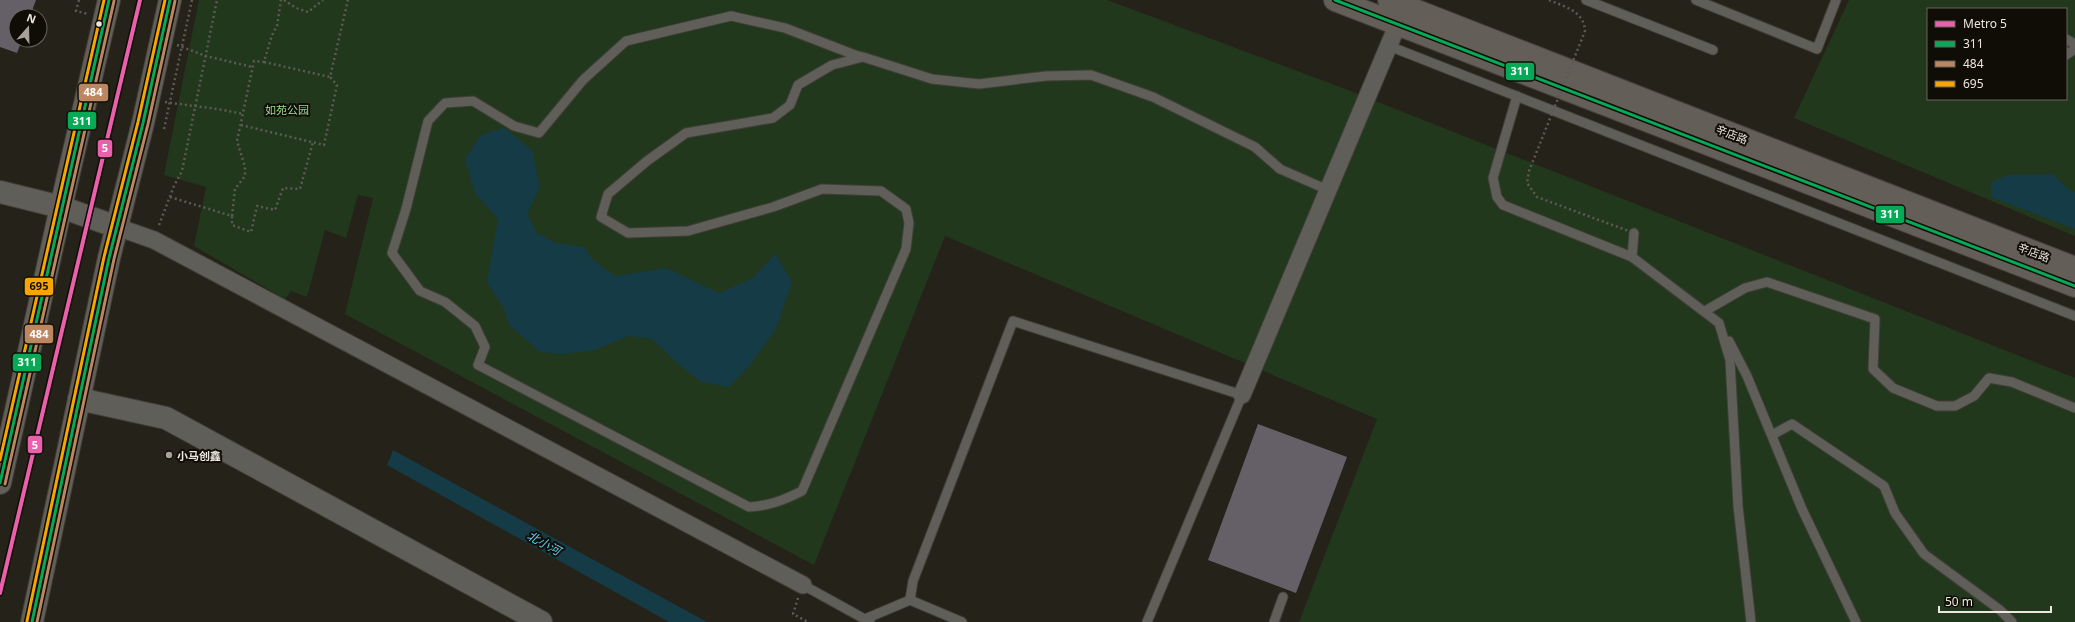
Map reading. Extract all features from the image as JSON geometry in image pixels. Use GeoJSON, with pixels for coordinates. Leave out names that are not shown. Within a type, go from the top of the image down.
{"type":"FeatureCollection","features":[{"type":"Feature","properties":{"kind":"main road"},"geometry":{"type":"LineString","coordinates":[[0,483],[61,207],[110,0]]}},
{"type":"Feature","properties":{"kind":"main road"},"geometry":{"type":"LineString","coordinates":[[32,622],[117,226],[149,99],[170,0]]}},
{"type":"Feature","properties":{"kind":"main road","name":"辛店路"},"geometry":{"type":"LineString","coordinates":[[1335,0],[1397,10],[2075,268]]}},
{"type":"Feature","properties":{"kind":"main road","name":"辛店路"},"geometry":{"type":"LineString","coordinates":[[1397,10],[2075,286]]}},
{"type":"Feature","properties":{"kind":"street"},"geometry":{"type":"LineString","coordinates":[[1242,395],[1389,46],[1397,10]]}},
{"type":"Feature","properties":{"kind":"street"},"geometry":{"type":"LineString","coordinates":[[0,192],[61,207],[154,240],[803,585]]}},
{"type":"Feature","properties":{"kind":"street"},"geometry":{"type":"LineString","coordinates":[[80,399],[166,418],[541,622]]}},
{"type":"Feature","properties":{"kind":"lane"},"geometry":{"type":"LineString","coordinates":[[1586,0],[1713,50]]}},
{"type":"Feature","properties":{"kind":"lane"},"geometry":{"type":"LineString","coordinates":[[1696,0],[1817,49],[1836,0]]}},
{"type":"Feature","properties":{"kind":"lane"},"geometry":{"type":"LineString","coordinates":[[863,57],[832,65],[798,85],[790,105],[772,118],[686,133],[647,161],[608,194],[601,217],[628,233],[688,231],[773,207],[822,189],[881,192],[906,209],[910,223],[906,248],[802,491],[781,502],[764,506],[749,507],[478,365],[485,347],[475,326],[445,302],[420,290],[392,253],[406,208],[428,121],[446,103],[473,101],[514,126],[539,133],[583,80],[626,41],[731,16],[785,28],[863,57],[932,79],[979,84],[1046,76],[1091,75],[1153,97],[1255,146],[1280,169],[1328,190]]}},
{"type":"Feature","properties":{"kind":"lane"},"geometry":{"type":"LineString","coordinates":[[1389,46],[2075,316]]}},
{"type":"Feature","properties":{"kind":"lane"},"geometry":{"type":"LineString","coordinates":[[1517,96],[1493,178],[1497,197],[1503,205],[1632,257],[1719,323],[1747,376],[1802,509],[1856,622]]}},
{"type":"Feature","properties":{"kind":"lane"},"geometry":{"type":"LineString","coordinates":[[1632,257],[1634,233]]}},
{"type":"Feature","properties":{"kind":"lane"},"geometry":{"type":"LineString","coordinates":[[1705,311],[1745,288],[1767,282],[1875,319],[1873,369],[1893,388],[1937,406],[1955,406],[1974,396],[1989,378],[2012,382],[2075,408]]}},
{"type":"Feature","properties":{"kind":"lane"},"geometry":{"type":"LineString","coordinates":[[910,600],[913,581],[1012,321],[1242,395],[1147,622]]}},
{"type":"Feature","properties":{"kind":"lane"},"geometry":{"type":"LineString","coordinates":[[1719,323],[1730,360],[1738,506],[1751,622]]}},
{"type":"Feature","properties":{"kind":"lane"},"geometry":{"type":"LineString","coordinates":[[1772,436],[1792,424],[1884,486],[1895,513],[1924,554],[2000,610],[2012,622]]}},
{"type":"Feature","properties":{"kind":"lane"},"geometry":{"type":"LineString","coordinates":[[803,585],[868,620],[910,600],[962,622]]}},
{"type":"Feature","properties":{"kind":"lane"},"geometry":{"type":"LineString","coordinates":[[1274,622],[1283,597]]}},
{"type":"Feature","properties":{"kind":"path"},"geometry":{"type":"LineString","coordinates":[[76,10],[79,0]]}},
{"type":"Feature","properties":{"kind":"path"},"geometry":{"type":"LineString","coordinates":[[164,129],[192,0]]}},
{"type":"Feature","properties":{"kind":"path"},"geometry":{"type":"LineString","coordinates":[[154,240],[170,197],[182,171],[217,0]]}},
{"type":"Feature","properties":{"kind":"path"},"geometry":{"type":"LineString","coordinates":[[264,62],[272,35],[278,26],[282,0],[296,8],[308,12],[324,0]]}},
{"type":"Feature","properties":{"kind":"path"},"geometry":{"type":"LineString","coordinates":[[330,77],[348,0]]}},
{"type":"Feature","properties":{"kind":"path"},"geometry":{"type":"LineString","coordinates":[[1549,0],[1577,13],[1582,19],[1585,31],[1530,170],[1527,183],[1537,197],[1634,233]]}},
{"type":"Feature","properties":{"kind":"path"},"geometry":{"type":"LineString","coordinates":[[162,39],[206,56],[252,66]]}},
{"type":"Feature","properties":{"kind":"path"},"geometry":{"type":"LineString","coordinates":[[241,125],[313,142],[324,145],[337,85],[330,77],[254,61],[237,141],[245,167],[245,176],[235,189],[232,216],[232,225],[251,232],[257,206],[275,210],[283,188],[300,189],[313,142]]}},
{"type":"Feature","properties":{"kind":"path"},"geometry":{"type":"LineString","coordinates":[[149,99],[196,107],[220,109],[243,114]]}},
{"type":"Feature","properties":{"kind":"path"},"geometry":{"type":"LineString","coordinates":[[170,197],[232,216]]}},
{"type":"Feature","properties":{"kind":"path"},"geometry":{"type":"LineString","coordinates":[[803,585],[793,614],[808,622]]}},
{"type":"Feature","properties":{"kind":"green space","name":"如苑公园"},"geometry":{"type":"Polygon","coordinates":[[[199,0],[1107,0],[1340,87],[2075,378],[2075,622],[1299,622],[1377,419],[945,236],[814,565],[345,314],[373,198],[358,195],[346,238],[325,230],[307,297],[291,291],[285,299],[194,246],[206,187],[164,175],[199,0]]]}},
{"type":"Feature","properties":{"kind":"green space"},"geometry":{"type":"Polygon","coordinates":[[[1849,0],[2075,0],[2075,236],[1794,118],[1849,0]]]}},
{"type":"Feature","properties":{"kind":"water"},"geometry":{"type":"Polygon","coordinates":[[[504,128],[532,150],[540,187],[527,214],[537,233],[556,243],[584,247],[592,259],[615,276],[666,268],[719,293],[753,278],[775,254],[792,282],[776,329],[750,365],[729,387],[702,382],[679,365],[652,339],[629,336],[595,350],[564,354],[540,352],[509,325],[504,308],[487,283],[498,219],[475,193],[465,159],[481,135],[504,128]]]}},
{"type":"Feature","properties":{"kind":"water"},"geometry":{"type":"Polygon","coordinates":[[[2053,174],[2068,189],[2075,192],[2075,229],[1991,197],[1991,182],[2008,175],[2053,174]]]}},
{"type":"Feature","properties":{"kind":"water","name":"北小河"},"geometry":{"type":"Polygon","coordinates":[[[393,450],[707,622],[669,622],[387,465],[393,450]]]}},
{"type":"Feature","properties":{"kind":"building"},"geometry":{"type":"Polygon","coordinates":[[[0,0],[36,0],[33,8],[8,8],[8,48],[19,48],[17,53],[0,47],[0,0]]]}},
{"type":"Feature","properties":{"kind":"building"},"geometry":{"type":"Polygon","coordinates":[[[1258,424],[1347,457],[1296,593],[1208,560],[1258,424]]]}},
{"type":"Feature","properties":{"kind":"metro line","name":"5"},"geometry":{"type":"LineString","coordinates":[[0,593],[140,0]]}},
{"type":"Feature","properties":{"kind":"transit line","name":"695"},"geometry":{"type":"LineString","coordinates":[[0,460],[104,0]]}},
{"type":"Feature","properties":{"kind":"transit line","name":"311"},"geometry":{"type":"LineString","coordinates":[[0,483],[109,0]]}},
{"type":"Feature","properties":{"kind":"transit line","name":"695"},"geometry":{"type":"LineString","coordinates":[[27,621],[104,257],[138,122],[165,0]]}},
{"type":"Feature","properties":{"kind":"transit line","name":"311"},"geometry":{"type":"LineString","coordinates":[[32,622],[109,258],[143,123],[170,0]]}},
{"type":"Feature","properties":{"kind":"transit line","name":"311"},"geometry":{"type":"LineString","coordinates":[[1335,0],[2075,286]]}},
{"type":"Feature","properties":{"kind":"transit line","name":"484"},"geometry":{"type":"LineString","coordinates":[[5,484],[114,1]]}},
{"type":"Feature","properties":{"kind":"transit line","name":"484"},"geometry":{"type":"LineString","coordinates":[[37,622],[114,259],[148,124],[175,1]]}},
{"type":"Feature","properties":{"kind":"place","name":"小马创鑫"},"geometry":{"type":"Point","coordinates":[169,455]}}]}
